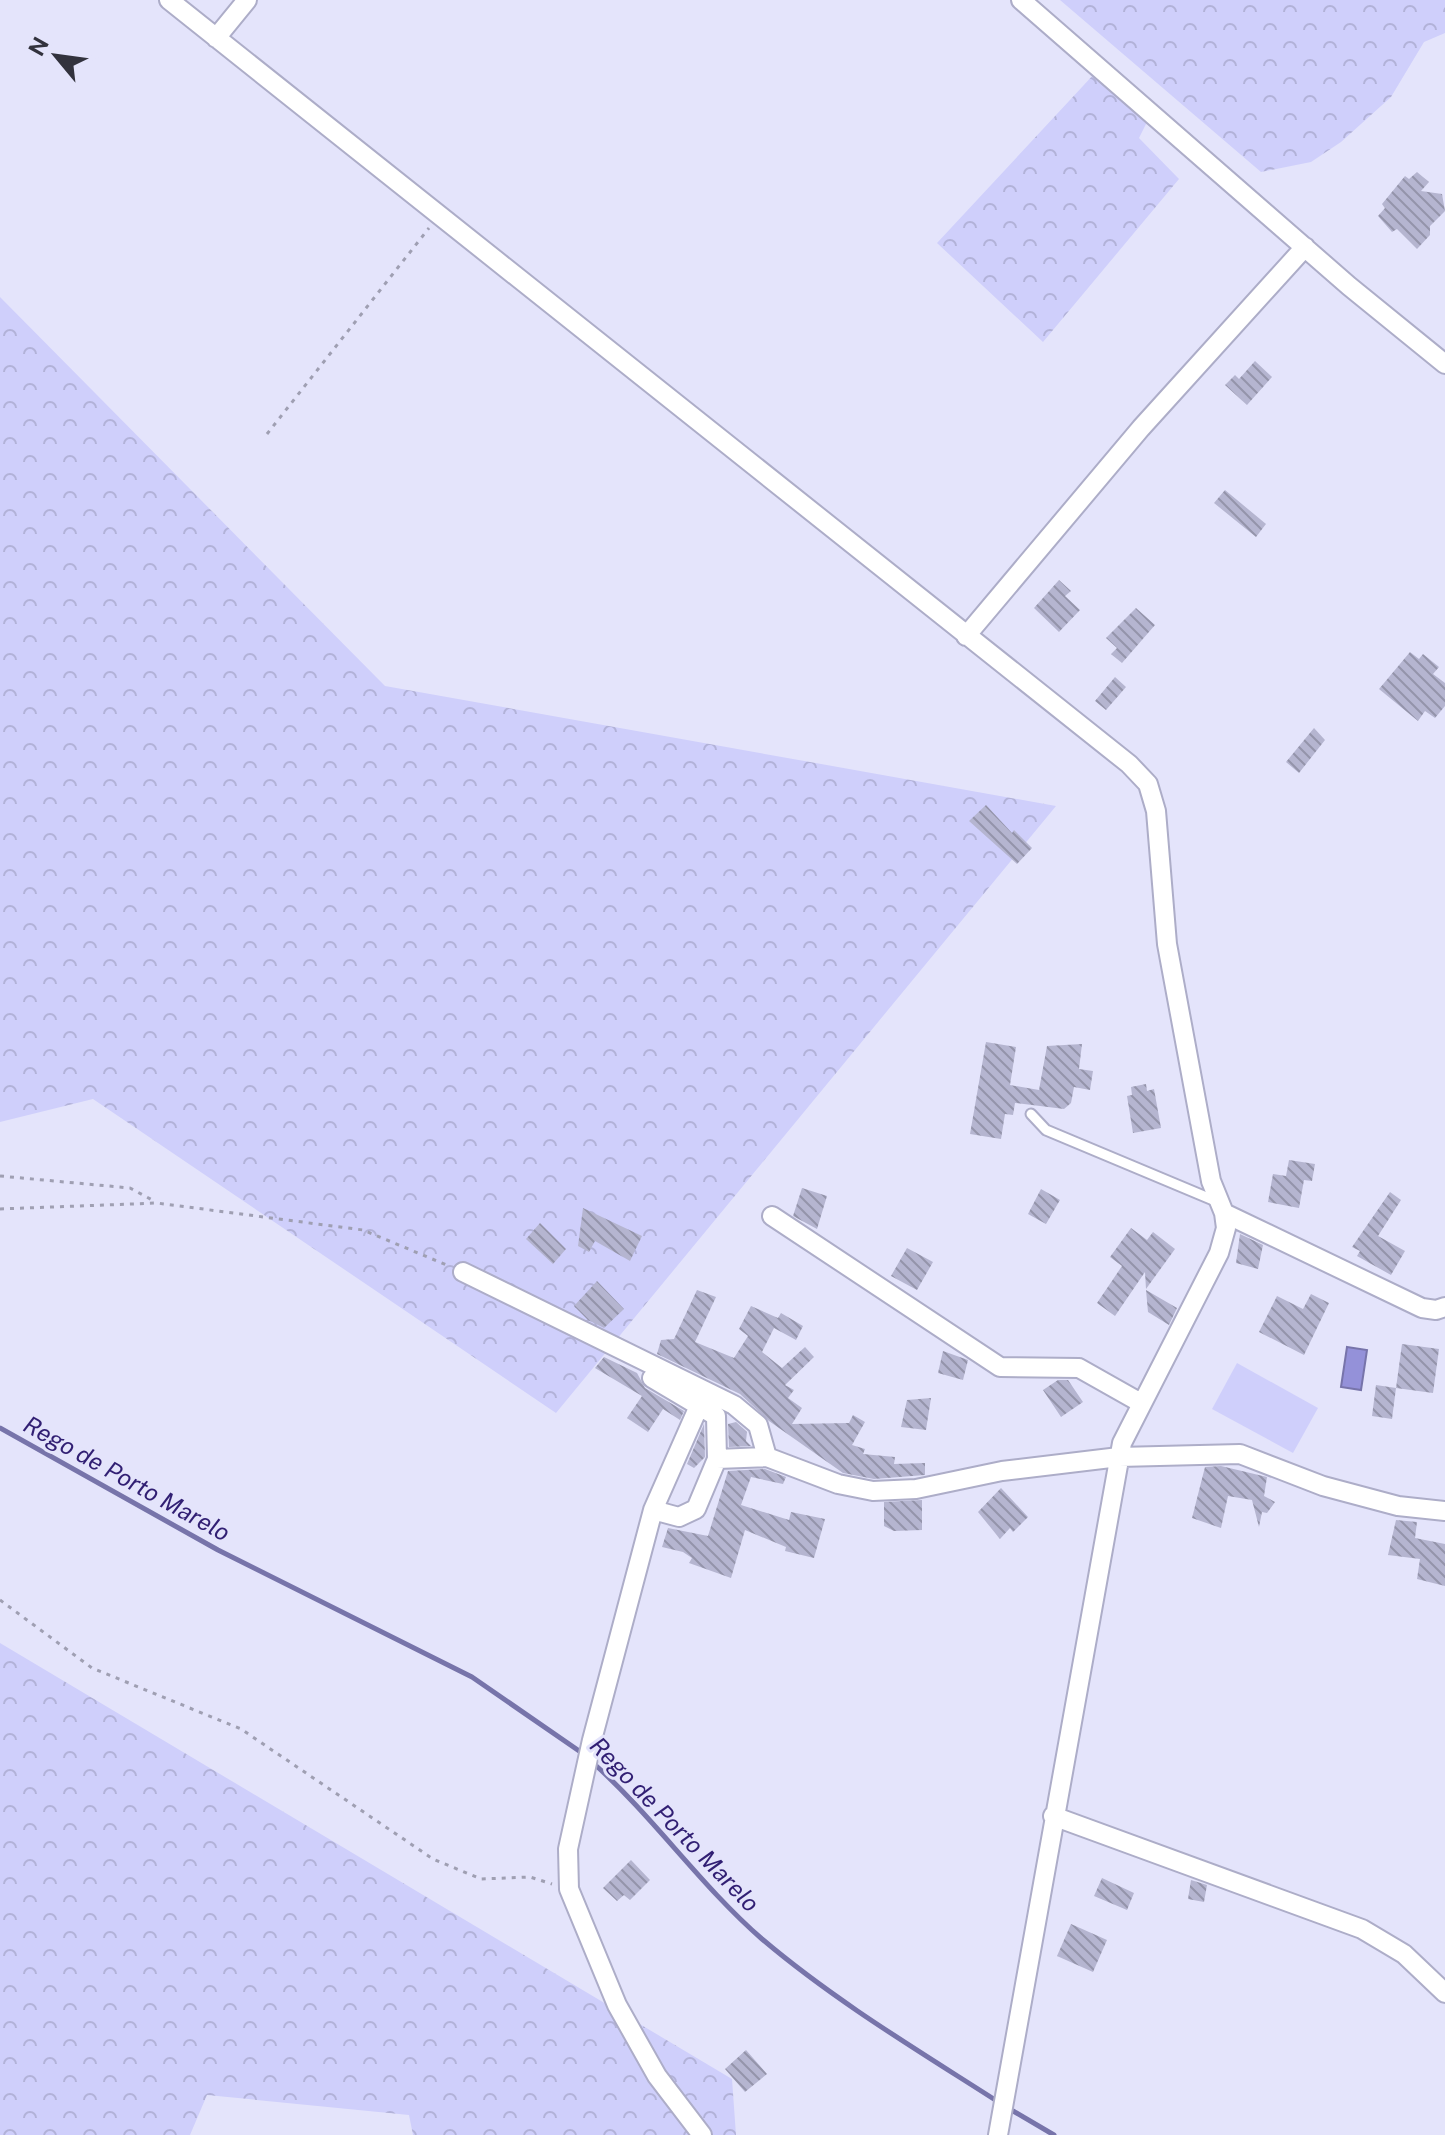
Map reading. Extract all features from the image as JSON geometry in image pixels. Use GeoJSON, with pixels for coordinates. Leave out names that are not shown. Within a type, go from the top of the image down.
{"type":"FeatureCollection","features":[{"type":"Feature","properties":{"kind":"street"},"geometry":{"type":"LineString","coordinates":[[169,0],[1129,764],[1148,784],[1156,811],[1167,944],[1211,1181],[1226,1228],[1219,1253],[1126,1431],[1119,1457],[999,2128]]}},
{"type":"Feature","properties":{"kind":"street"},"geometry":{"type":"LineString","coordinates":[[216,38],[247,0]]}},
{"type":"Feature","properties":{"kind":"street"},"geometry":{"type":"LineString","coordinates":[[1021,0],[1424,350],[1445,364]]}},
{"type":"Feature","properties":{"kind":"street"},"geometry":{"type":"LineString","coordinates":[[966,636],[1141,428],[1305,247]]}},
{"type":"Feature","properties":{"kind":"street"},"geometry":{"type":"LineString","coordinates":[[1221,1208],[1422,1308],[1436,1310],[1445,1307]]}},
{"type":"Feature","properties":{"kind":"street"},"geometry":{"type":"LineString","coordinates":[[772,1216],[1000,1367],[1079,1368],[1141,1403]]}},
{"type":"Feature","properties":{"kind":"street"},"geometry":{"type":"LineString","coordinates":[[463,1272],[604,1344],[734,1405],[758,1425],[767,1457]]}},
{"type":"Feature","properties":{"kind":"street"},"geometry":{"type":"LineString","coordinates":[[604,1344],[617,1357],[716,1416],[717,1459],[696,1509],[679,1517],[653,1510]]}},
{"type":"Feature","properties":{"kind":"street"},"geometry":{"type":"LineString","coordinates":[[699,1406],[653,1510],[592,1740],[568,1849],[569,1889],[617,2005],[657,2076],[702,2135]]}},
{"type":"Feature","properties":{"kind":"street"},"geometry":{"type":"LineString","coordinates":[[717,1459],[767,1457],[838,1484],[873,1491],[916,1489],[1002,1471],[1119,1457],[1240,1454],[1338,1490],[1398,1506],[1445,1511]]}},
{"type":"Feature","properties":{"kind":"street"},"geometry":{"type":"LineString","coordinates":[[1053,1816],[1362,1929],[1404,1954],[1445,1993]]}},
{"type":"Feature","properties":{"kind":"lane"},"geometry":{"type":"LineString","coordinates":[[1031,1114],[1046,1130],[1221,1208]]}},
{"type":"Feature","properties":{"kind":"path"},"geometry":{"type":"LineString","coordinates":[[267,434],[438,215]]}},
{"type":"Feature","properties":{"kind":"path"},"geometry":{"type":"LineString","coordinates":[[0,1176],[130,1188],[157,1203]]}},
{"type":"Feature","properties":{"kind":"path"},"geometry":{"type":"LineString","coordinates":[[0,1209],[157,1203],[363,1230],[463,1272]]}},
{"type":"Feature","properties":{"kind":"path"},"geometry":{"type":"LineString","coordinates":[[0,1600],[92,1668],[199,1709],[265,1743],[433,1859],[481,1879],[530,1877],[569,1889]]}},
{"type":"Feature","properties":{"kind":"green space"},"geometry":{"type":"Polygon","coordinates":[[[1060,0],[1445,0],[1445,33],[1424,42],[1391,97],[1341,142],[1311,162],[1261,172],[1060,0]]]}},
{"type":"Feature","properties":{"kind":"green space"},"geometry":{"type":"Polygon","coordinates":[[[1096,72],[1149,118],[1139,138],[1179,179],[1043,342],[937,243],[1096,72]]]}},
{"type":"Feature","properties":{"kind":"green space"},"geometry":{"type":"Polygon","coordinates":[[[0,297],[385,686],[1056,806],[556,1413],[93,1099],[0,1122],[0,297]]]}},
{"type":"Feature","properties":{"kind":"green space"},"geometry":{"type":"Polygon","coordinates":[[[1237,1363],[1318,1408],[1293,1453],[1212,1409],[1237,1363]]]}},
{"type":"Feature","properties":{"kind":"green space"},"geometry":{"type":"Polygon","coordinates":[[[0,1643],[732,2079],[736,2135],[413,2135],[409,2115],[207,2095],[190,2135],[0,2135],[0,1643]]]}},
{"type":"Feature","properties":{"kind":"shaded area"},"geometry":{"type":"Polygon","coordinates":[[[1347,1347],[1367,1350],[1361,1390],[1341,1387],[1347,1347]]]}},
{"type":"Feature","properties":{"kind":"building"},"geometry":{"type":"Polygon","coordinates":[[[1417,172],[1429,182],[1421,191],[1442,194],[1445,211],[1430,226],[1430,235],[1417,249],[1397,229],[1392,232],[1378,216],[1385,208],[1382,204],[1405,176],[1409,179],[1417,172]]]}},
{"type":"Feature","properties":{"kind":"building"},"geometry":{"type":"Polygon","coordinates":[[[1255,361],[1272,377],[1247,405],[1225,385],[1235,375],[1239,379],[1255,361]]]}},
{"type":"Feature","properties":{"kind":"building"},"geometry":{"type":"Polygon","coordinates":[[[1225,490],[1266,524],[1256,537],[1214,503],[1225,490]]]}},
{"type":"Feature","properties":{"kind":"building"},"geometry":{"type":"Polygon","coordinates":[[[1059,580],[1071,591],[1065,596],[1080,610],[1059,632],[1034,608],[1059,580]]]}},
{"type":"Feature","properties":{"kind":"building"},"geometry":{"type":"Polygon","coordinates":[[[1136,608],[1155,625],[1122,663],[1111,654],[1117,648],[1106,638],[1136,608]]]}},
{"type":"Feature","properties":{"kind":"building"},"geometry":{"type":"Polygon","coordinates":[[[1410,652],[1419,659],[1423,654],[1439,667],[1433,674],[1445,683],[1445,706],[1435,718],[1425,711],[1418,721],[1379,689],[1410,652]]]}},
{"type":"Feature","properties":{"kind":"building"},"geometry":{"type":"Polygon","coordinates":[[[1115,677],[1126,687],[1106,710],[1095,701],[1115,677]]]}},
{"type":"Feature","properties":{"kind":"building"},"geometry":{"type":"Polygon","coordinates":[[[1314,728],[1325,740],[1299,773],[1286,762],[1314,728]]]}},
{"type":"Feature","properties":{"kind":"building"},"geometry":{"type":"Polygon","coordinates":[[[986,805],[1012,833],[1014,830],[1032,848],[1017,864],[969,821],[986,805]]]}},
{"type":"Feature","properties":{"kind":"building"},"geometry":{"type":"Polygon","coordinates":[[[986,1042],[1016,1047],[1010,1085],[1039,1090],[1047,1046],[1082,1044],[1079,1069],[1093,1071],[1090,1090],[1074,1087],[1071,1103],[1064,1109],[1015,1103],[1013,1115],[1005,1114],[1001,1139],[970,1134],[986,1042]]]}},
{"type":"Feature","properties":{"kind":"building"},"geometry":{"type":"Polygon","coordinates":[[[1146,1084],[1147,1091],[1154,1089],[1161,1128],[1133,1133],[1127,1096],[1132,1095],[1131,1087],[1146,1084]]]}},
{"type":"Feature","properties":{"kind":"building"},"geometry":{"type":"Polygon","coordinates":[[[1289,1160],[1315,1164],[1312,1181],[1304,1180],[1299,1208],[1268,1202],[1273,1174],[1286,1176],[1289,1160]]]}},
{"type":"Feature","properties":{"kind":"building"},"geometry":{"type":"Polygon","coordinates":[[[802,1188],[827,1196],[817,1229],[793,1216],[802,1188]]]}},
{"type":"Feature","properties":{"kind":"building"},"geometry":{"type":"Polygon","coordinates":[[[1041,1189],[1060,1200],[1046,1224],[1028,1214],[1041,1189]]]}},
{"type":"Feature","properties":{"kind":"building"},"geometry":{"type":"Polygon","coordinates":[[[1390,1192],[1401,1200],[1378,1236],[1405,1251],[1391,1275],[1357,1256],[1360,1251],[1352,1247],[1390,1192]]]}},
{"type":"Feature","properties":{"kind":"building"},"geometry":{"type":"Polygon","coordinates":[[[583,1208],[642,1236],[630,1261],[595,1241],[589,1252],[578,1246],[583,1208]]]}},
{"type":"Feature","properties":{"kind":"building"},"geometry":{"type":"Polygon","coordinates":[[[540,1223],[566,1249],[553,1264],[526,1239],[540,1223]]]}},
{"type":"Feature","properties":{"kind":"building"},"geometry":{"type":"Polygon","coordinates":[[[1131,1228],[1147,1240],[1153,1232],[1175,1249],[1146,1289],[1145,1272],[1115,1316],[1097,1303],[1122,1266],[1110,1257],[1131,1228]]]}},
{"type":"Feature","properties":{"kind":"building"},"geometry":{"type":"Polygon","coordinates":[[[1240,1234],[1263,1245],[1258,1269],[1236,1263],[1240,1234]]]}},
{"type":"Feature","properties":{"kind":"building"},"geometry":{"type":"Polygon","coordinates":[[[907,1248],[933,1262],[917,1290],[891,1276],[907,1248]]]}},
{"type":"Feature","properties":{"kind":"building"},"geometry":{"type":"Polygon","coordinates":[[[597,1281],[624,1309],[604,1328],[588,1320],[574,1306],[597,1281]]]}},
{"type":"Feature","properties":{"kind":"building"},"geometry":{"type":"Polygon","coordinates":[[[697,1290],[716,1297],[695,1342],[734,1358],[748,1336],[739,1329],[751,1306],[778,1318],[781,1313],[803,1326],[796,1340],[774,1328],[762,1352],[782,1368],[805,1347],[814,1357],[785,1385],[794,1390],[788,1398],[802,1408],[792,1424],[849,1423],[853,1415],[865,1422],[852,1445],[865,1449],[863,1454],[895,1457],[894,1464],[925,1463],[925,1475],[874,1479],[843,1473],[769,1421],[740,1394],[657,1354],[661,1340],[674,1339],[697,1290]]]}},
{"type":"Feature","properties":{"kind":"building"},"geometry":{"type":"Polygon","coordinates":[[[1146,1290],[1177,1308],[1169,1325],[1148,1312],[1146,1290]]]}},
{"type":"Feature","properties":{"kind":"building"},"geometry":{"type":"Polygon","coordinates":[[[1311,1294],[1329,1303],[1304,1355],[1259,1332],[1277,1296],[1303,1309],[1311,1294]]]}},
{"type":"Feature","properties":{"kind":"building"},"geometry":{"type":"Polygon","coordinates":[[[1402,1344],[1439,1349],[1433,1393],[1396,1388],[1402,1344]]]}},
{"type":"Feature","properties":{"kind":"building"},"geometry":{"type":"Polygon","coordinates":[[[943,1351],[968,1360],[963,1380],[938,1373],[943,1351]]]}},
{"type":"Feature","properties":{"kind":"building"},"geometry":{"type":"Polygon","coordinates":[[[604,1357],[637,1373],[645,1388],[684,1411],[680,1420],[663,1409],[648,1432],[627,1418],[642,1396],[595,1368],[604,1357]]]}},
{"type":"Feature","properties":{"kind":"building"},"geometry":{"type":"Polygon","coordinates":[[[1058,1380],[1068,1380],[1083,1402],[1061,1417],[1043,1390],[1058,1380]]]}},
{"type":"Feature","properties":{"kind":"building"},"geometry":{"type":"Polygon","coordinates":[[[1376,1385],[1396,1388],[1392,1419],[1372,1416],[1376,1385]]]}},
{"type":"Feature","properties":{"kind":"building"},"geometry":{"type":"Polygon","coordinates":[[[931,1398],[926,1430],[901,1427],[907,1400],[931,1398]]]}},
{"type":"Feature","properties":{"kind":"building"},"geometry":{"type":"Polygon","coordinates":[[[736,1422],[747,1432],[746,1441],[751,1446],[729,1447],[728,1424],[736,1422]]]}},
{"type":"Feature","properties":{"kind":"building"},"geometry":{"type":"Polygon","coordinates":[[[704,1424],[705,1457],[694,1468],[687,1464],[704,1424]]]}},
{"type":"Feature","properties":{"kind":"building"},"geometry":{"type":"Polygon","coordinates":[[[1221,1466],[1267,1477],[1264,1496],[1275,1502],[1267,1513],[1262,1512],[1259,1527],[1252,1500],[1228,1496],[1221,1528],[1192,1518],[1205,1467],[1221,1466]]]}},
{"type":"Feature","properties":{"kind":"building"},"geometry":{"type":"Polygon","coordinates":[[[765,1469],[786,1477],[783,1484],[751,1477],[741,1505],[789,1520],[791,1512],[825,1519],[814,1558],[785,1551],[786,1547],[745,1530],[731,1578],[689,1563],[692,1558],[683,1552],[662,1547],[668,1528],[708,1536],[728,1471],[765,1469]]]}},
{"type":"Feature","properties":{"kind":"building"},"geometry":{"type":"Polygon","coordinates":[[[1001,1488],[1028,1517],[1013,1532],[1010,1528],[1000,1539],[978,1512],[1001,1488]]]}},
{"type":"Feature","properties":{"kind":"building"},"geometry":{"type":"Polygon","coordinates":[[[922,1500],[922,1530],[894,1531],[884,1526],[884,1502],[922,1500]]]}},
{"type":"Feature","properties":{"kind":"building"},"geometry":{"type":"Polygon","coordinates":[[[1396,1520],[1417,1522],[1415,1538],[1445,1544],[1445,1586],[1417,1579],[1420,1559],[1388,1555],[1396,1520]]]}},
{"type":"Feature","properties":{"kind":"building"},"geometry":{"type":"Polygon","coordinates":[[[631,1860],[650,1880],[630,1900],[624,1895],[617,1901],[603,1888],[631,1860]]]}},
{"type":"Feature","properties":{"kind":"building"},"geometry":{"type":"Polygon","coordinates":[[[1102,1878],[1134,1893],[1127,1910],[1094,1896],[1102,1878]]]}},
{"type":"Feature","properties":{"kind":"building"},"geometry":{"type":"Polygon","coordinates":[[[1191,1880],[1207,1885],[1204,1902],[1188,1899],[1191,1880]]]}},
{"type":"Feature","properties":{"kind":"building"},"geometry":{"type":"Polygon","coordinates":[[[1071,1924],[1107,1940],[1093,1972],[1057,1956],[1071,1924]]]}},
{"type":"Feature","properties":{"kind":"building"},"geometry":{"type":"Polygon","coordinates":[[[746,2050],[767,2074],[745,2092],[725,2069],[746,2050]]]}},
{"type":"Feature","properties":{"kind":"waterway","name":"Rego de Porto Marelo"},"geometry":{"type":"LineString","coordinates":[[0,1428],[218,1550],[472,1677],[585,1755]]}},
{"type":"Feature","properties":{"kind":"waterway","name":"Rego de Porto Marelo"},"geometry":{"type":"LineString","coordinates":[[592,1762],[762,1939],[848,2004],[1000,2103]]}},
{"type":"Feature","properties":{"kind":"waterway","name":"Rego de Porto Marelo"},"geometry":{"type":"LineString","coordinates":[[1008,2108],[1054,2135]]}}]}
